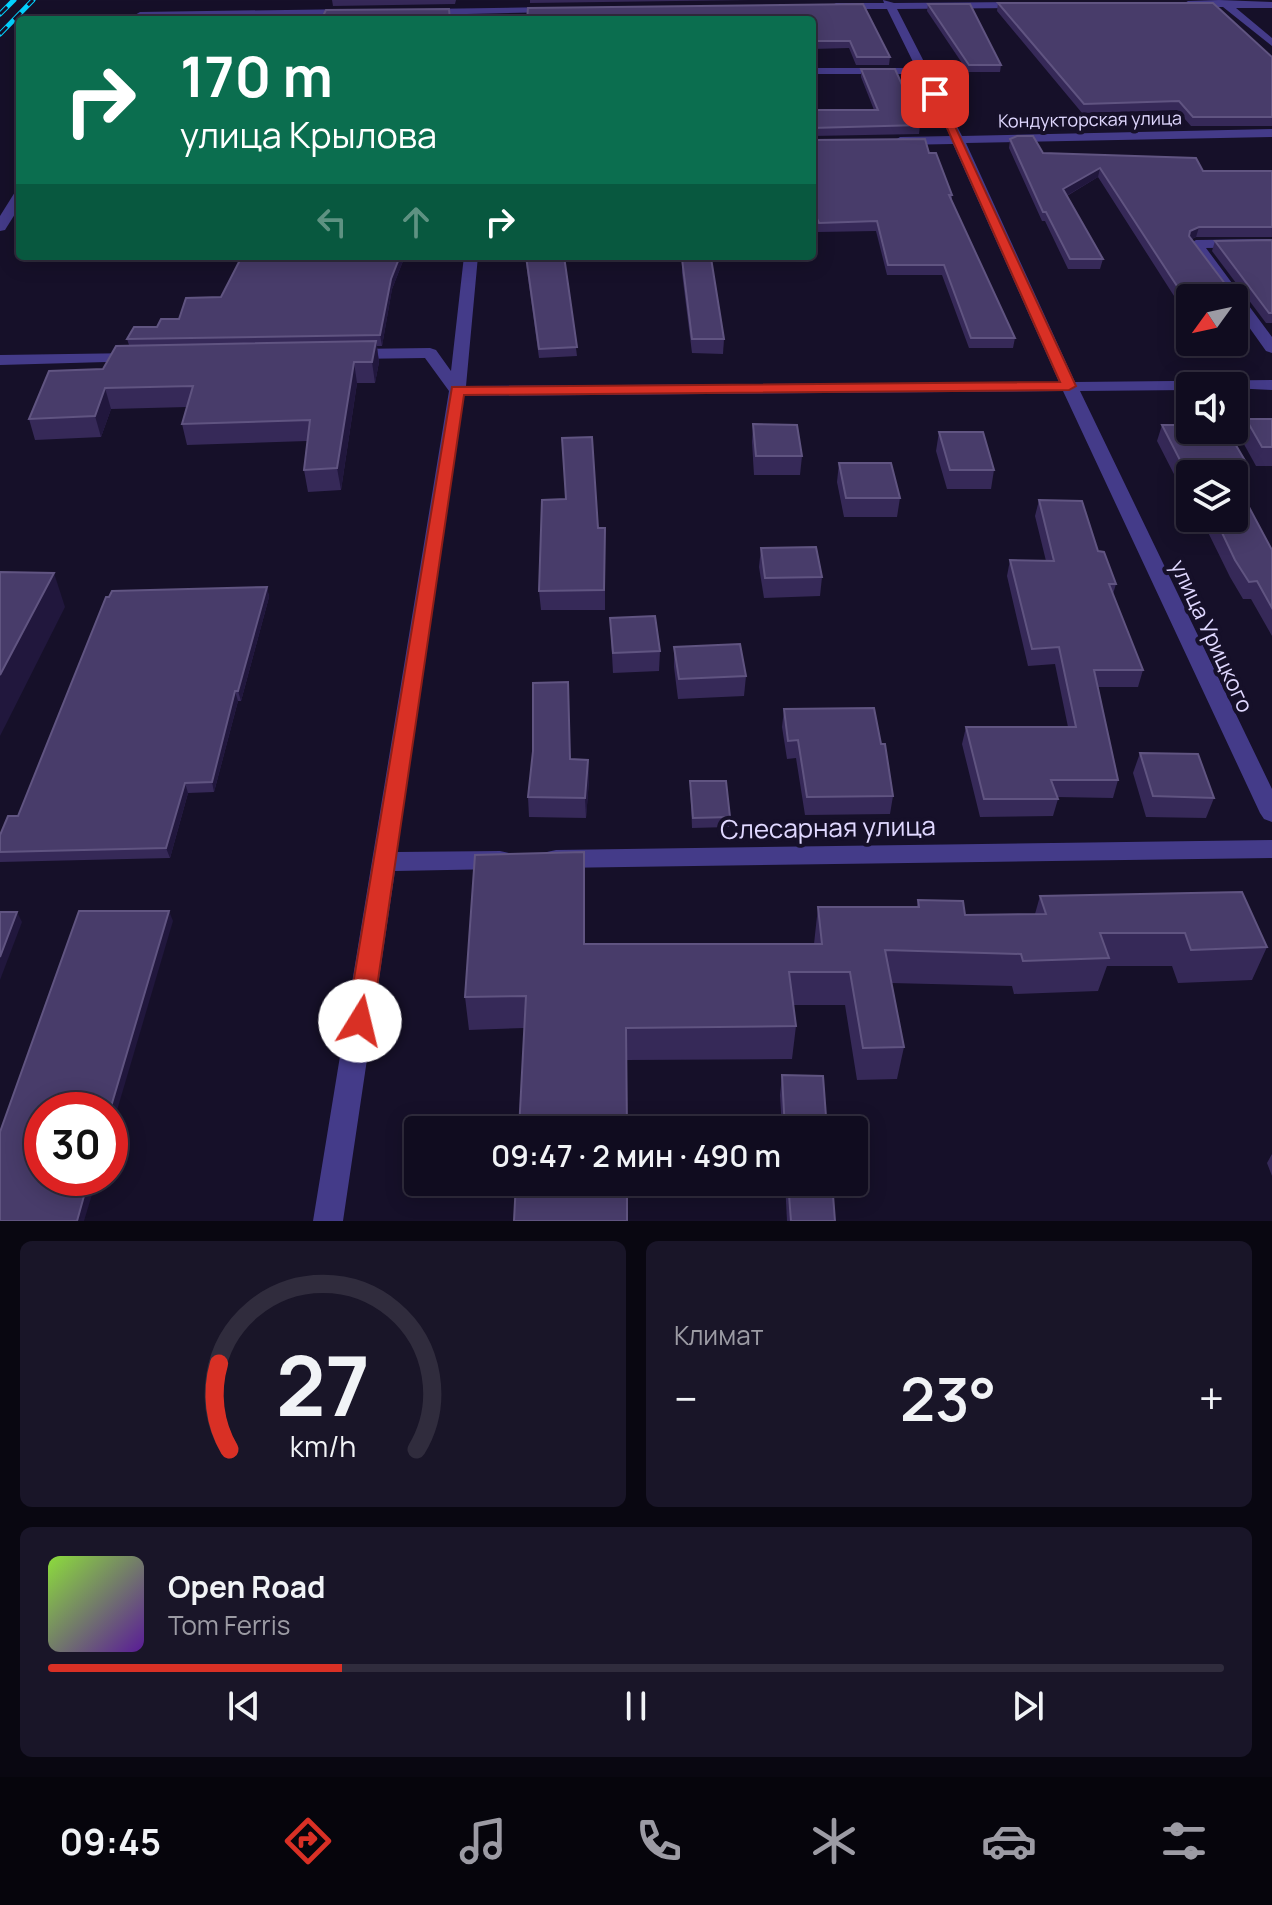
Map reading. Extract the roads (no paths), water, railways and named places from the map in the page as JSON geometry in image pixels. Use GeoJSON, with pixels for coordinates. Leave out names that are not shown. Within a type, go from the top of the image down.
{"type":"FeatureCollection","features":[{"type":"Feature","properties":{"kind":"street"},"geometry":{"type":"LineString","coordinates":[[139,16],[151,0]]}},
{"type":"Feature","properties":{"kind":"street"},"geometry":{"type":"LineString","coordinates":[[1222,2],[1272,43]]}},
{"type":"Feature","properties":{"kind":"street"},"geometry":{"type":"LineString","coordinates":[[1177,4],[1222,2],[1272,5]]}},
{"type":"Feature","properties":{"kind":"street","name":"улица Урицкого"},"geometry":{"type":"LineString","coordinates":[[890,3],[958,140],[1069,386],[1272,813]]}},
{"type":"Feature","properties":{"kind":"street"},"geometry":{"type":"LineString","coordinates":[[828,6],[1034,4]]}},
{"type":"Feature","properties":{"kind":"street"},"geometry":{"type":"LineString","coordinates":[[408,12],[557,10]]}},
{"type":"Feature","properties":{"kind":"street"},"geometry":{"type":"LineString","coordinates":[[183,16],[361,12]]}},
{"type":"Feature","properties":{"kind":"street"},"geometry":{"type":"LineString","coordinates":[[816,71],[924,71]]}},
{"type":"Feature","properties":{"kind":"street","name":"Кондукторская улица"},"geometry":{"type":"LineString","coordinates":[[885,141],[1272,133]]}},
{"type":"Feature","properties":{"kind":"street"},"geometry":{"type":"LineString","coordinates":[[0,227],[16,201]]}},
{"type":"Feature","properties":{"kind":"street"},"geometry":{"type":"LineString","coordinates":[[1272,243],[1196,244],[1272,348]]}},
{"type":"Feature","properties":{"kind":"street"},"geometry":{"type":"LineString","coordinates":[[328,1221],[457,391],[471,260]]}},
{"type":"Feature","properties":{"kind":"street"},"geometry":{"type":"LineString","coordinates":[[332,354],[430,353],[457,391]]}},
{"type":"Feature","properties":{"kind":"street"},"geometry":{"type":"LineString","coordinates":[[0,360],[158,358]]}},
{"type":"Feature","properties":{"kind":"street"},"geometry":{"type":"LineString","coordinates":[[457,391],[1272,385]]}},
{"type":"Feature","properties":{"kind":"street","name":"Слесарная улица"},"geometry":{"type":"LineString","coordinates":[[385,862],[1272,849]]}},
{"type":"Feature","properties":{"kind":"railway"},"geometry":{"type":"LineString","coordinates":[[0,14],[14,0]]}},
{"type":"Feature","properties":{"kind":"railway"},"geometry":{"type":"LineString","coordinates":[[17,16],[33,0]]}},
{"type":"Feature","properties":{"kind":"railway"},"geometry":{"type":"LineString","coordinates":[[0,34],[16,18]]}}]}
